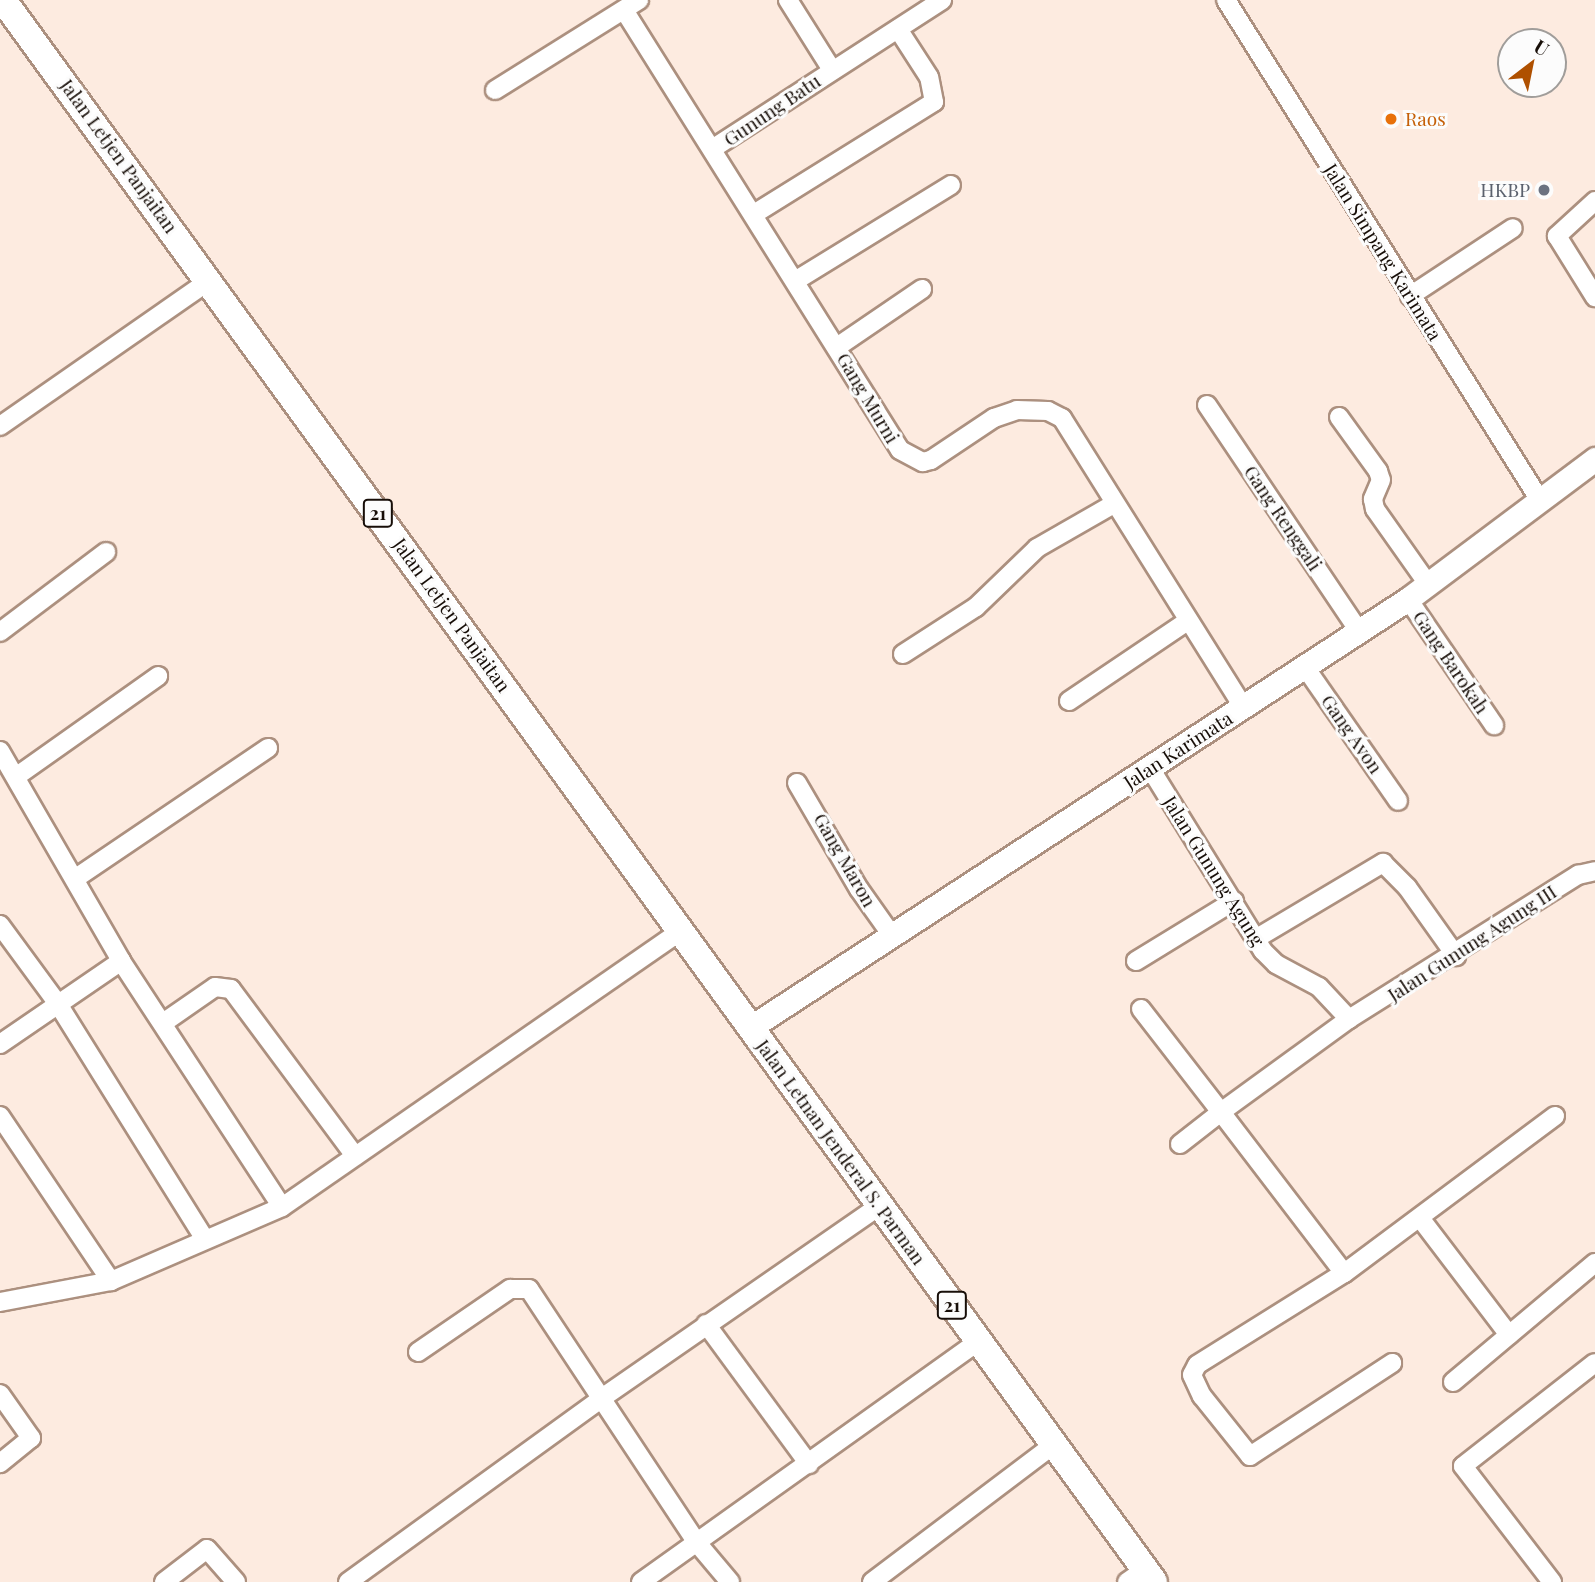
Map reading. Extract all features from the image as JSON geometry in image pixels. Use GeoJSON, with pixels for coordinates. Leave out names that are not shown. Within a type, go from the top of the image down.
{"type":"FeatureCollection","features":[{"type":"Feature","properties":{"kind":"highway","name":"Jalan Letjen Panjaitan"},"geometry":{"type":"LineString","coordinates":[[2,0],[210,280],[678,933],[751,1027]]}},
{"type":"Feature","properties":{"kind":"highway","name":"Jalan Letnan Jenderal S. Parman"},"geometry":{"type":"LineString","coordinates":[[751,1027],[1053,1445],[1142,1578]]}},
{"type":"Feature","properties":{"kind":"main road","name":"Jalan Karimata"},"geometry":{"type":"LineString","coordinates":[[751,1027],[1408,599],[1595,459]]}},
{"type":"Feature","properties":{"kind":"street","name":"Gunung Batu"},"geometry":{"type":"LineString","coordinates":[[712,149],[942,0]]}},
{"type":"Feature","properties":{"kind":"street","name":"Jalan Simpang Karimata"},"geometry":{"type":"LineString","coordinates":[[1226,0],[1541,502]]}},
{"type":"Feature","properties":{"kind":"street","name":"Gunung Batu"},"geometry":{"type":"LineString","coordinates":[[790,1],[832,70]]}},
{"type":"Feature","properties":{"kind":"street"},"geometry":{"type":"LineString","coordinates":[[495,90],[631,5]]}},
{"type":"Feature","properties":{"kind":"street","name":"Gang Murni"},"geometry":{"type":"LineString","coordinates":[[631,5],[712,149],[906,455],[931,460],[994,418],[1017,410],[1048,411],[1062,418],[1112,505],[1185,622],[1243,707]]}},
{"type":"Feature","properties":{"kind":"street"},"geometry":{"type":"LineString","coordinates":[[754,214],[934,102],[935,89],[898,29]]}},
{"type":"Feature","properties":{"kind":"street"},"geometry":{"type":"LineString","coordinates":[[795,281],[951,185]]}},
{"type":"Feature","properties":{"kind":"street"},"geometry":{"type":"LineString","coordinates":[[1595,201],[1557,236],[1595,297]]}},
{"type":"Feature","properties":{"kind":"street"},"geometry":{"type":"LineString","coordinates":[[1410,296],[1513,228]]}},
{"type":"Feature","properties":{"kind":"street"},"geometry":{"type":"LineString","coordinates":[[0,426],[210,280]]}},
{"type":"Feature","properties":{"kind":"street"},"geometry":{"type":"LineString","coordinates":[[837,347],[922,289]]}},
{"type":"Feature","properties":{"kind":"street","name":"Gang Renggali"},"geometry":{"type":"LineString","coordinates":[[1207,405],[1359,631]]}},
{"type":"Feature","properties":{"kind":"street"},"geometry":{"type":"LineString","coordinates":[[1339,417],[1378,471],[1381,480],[1373,499],[1375,509],[1428,584]]}},
{"type":"Feature","properties":{"kind":"street"},"geometry":{"type":"LineString","coordinates":[[904,654],[976,607],[1037,548],[1112,505]]}},
{"type":"Feature","properties":{"kind":"street"},"geometry":{"type":"LineString","coordinates":[[0,632],[106,552]]}},
{"type":"Feature","properties":{"kind":"street","name":"Gang Barokah"},"geometry":{"type":"LineString","coordinates":[[1408,599],[1494,725]]}},
{"type":"Feature","properties":{"kind":"street"},"geometry":{"type":"LineString","coordinates":[[1069,701],[1185,622]]}},
{"type":"Feature","properties":{"kind":"street","name":"Gang Avon"},"geometry":{"type":"LineString","coordinates":[[1305,667],[1398,800]]}},
{"type":"Feature","properties":{"kind":"street"},"geometry":{"type":"LineString","coordinates":[[17,776],[158,676]]}},
{"type":"Feature","properties":{"kind":"street"},"geometry":{"type":"LineString","coordinates":[[76,878],[268,748]]}},
{"type":"Feature","properties":{"kind":"street"},"geometry":{"type":"LineString","coordinates":[[0,751],[76,878],[121,961],[282,1207]]}},
{"type":"Feature","properties":{"kind":"street","name":"Jalan Gunung Agung"},"geometry":{"type":"LineString","coordinates":[[1150,768],[1276,964],[1319,986],[1349,1019]]}},
{"type":"Feature","properties":{"kind":"street","name":"Gang Maron"},"geometry":{"type":"LineString","coordinates":[[797,783],[859,889],[893,937]]}},
{"type":"Feature","properties":{"kind":"street"},"geometry":{"type":"LineString","coordinates":[[1257,938],[1383,863],[1407,887],[1456,956]]}},
{"type":"Feature","properties":{"kind":"street","name":"Jalan Gunung Agung III"},"geometry":{"type":"LineString","coordinates":[[1180,1144],[1349,1019],[1456,956],[1578,875],[1595,871]]}},
{"type":"Feature","properties":{"kind":"street"},"geometry":{"type":"LineString","coordinates":[[1136,961],[1234,901]]}},
{"type":"Feature","properties":{"kind":"street"},"geometry":{"type":"LineString","coordinates":[[0,925],[58,1004],[205,1239]]}},
{"type":"Feature","properties":{"kind":"street"},"geometry":{"type":"LineString","coordinates":[[0,1302],[111,1281],[282,1207],[678,933]]}},
{"type":"Feature","properties":{"kind":"street"},"geometry":{"type":"LineString","coordinates":[[0,1044],[121,961]]}},
{"type":"Feature","properties":{"kind":"street"},"geometry":{"type":"LineString","coordinates":[[163,1023],[215,987],[231,989],[355,1156]]}},
{"type":"Feature","properties":{"kind":"street"},"geometry":{"type":"LineString","coordinates":[[1140,1010],[1344,1273]]}},
{"type":"Feature","properties":{"kind":"street"},"geometry":{"type":"LineString","coordinates":[[0,1116],[111,1281]]}},
{"type":"Feature","properties":{"kind":"street"},"geometry":{"type":"LineString","coordinates":[[1392,1363],[1250,1456],[1202,1396],[1192,1375],[1197,1365],[1344,1273],[1555,1116]]}},
{"type":"Feature","properties":{"kind":"street"},"geometry":{"type":"LineString","coordinates":[[348,1582],[706,1324],[881,1205]]}},
{"type":"Feature","properties":{"kind":"street"},"geometry":{"type":"LineString","coordinates":[[1420,1218],[1509,1335]]}},
{"type":"Feature","properties":{"kind":"street"},"geometry":{"type":"LineString","coordinates":[[1453,1382],[1595,1264]]}},
{"type":"Feature","properties":{"kind":"street"},"geometry":{"type":"LineString","coordinates":[[418,1352],[510,1289],[523,1287],[540,1303],[599,1400],[698,1544],[730,1582]]}},
{"type":"Feature","properties":{"kind":"street"},"geometry":{"type":"LineString","coordinates":[[706,1324],[809,1464]]}},
{"type":"Feature","properties":{"kind":"street"},"geometry":{"type":"LineString","coordinates":[[640,1582],[698,1544],[978,1342]]}},
{"type":"Feature","properties":{"kind":"street"},"geometry":{"type":"LineString","coordinates":[[1552,1582],[1464,1463],[1595,1363]]}},
{"type":"Feature","properties":{"kind":"street"},"geometry":{"type":"LineString","coordinates":[[0,1394],[31,1438],[0,1463]]}},
{"type":"Feature","properties":{"kind":"street"},"geometry":{"type":"LineString","coordinates":[[872,1582],[1053,1445]]}},
{"type":"Feature","properties":{"kind":"street"},"geometry":{"type":"LineString","coordinates":[[164,1582],[207,1549],[236,1582]]}},
{"type":"Feature","properties":{"kind":"place","name":"Raos"},"geometry":{"type":"Point","coordinates":[1391,119]}},
{"type":"Feature","properties":{"kind":"place","name":"HKBP"},"geometry":{"type":"Point","coordinates":[1544,190]}}]}
